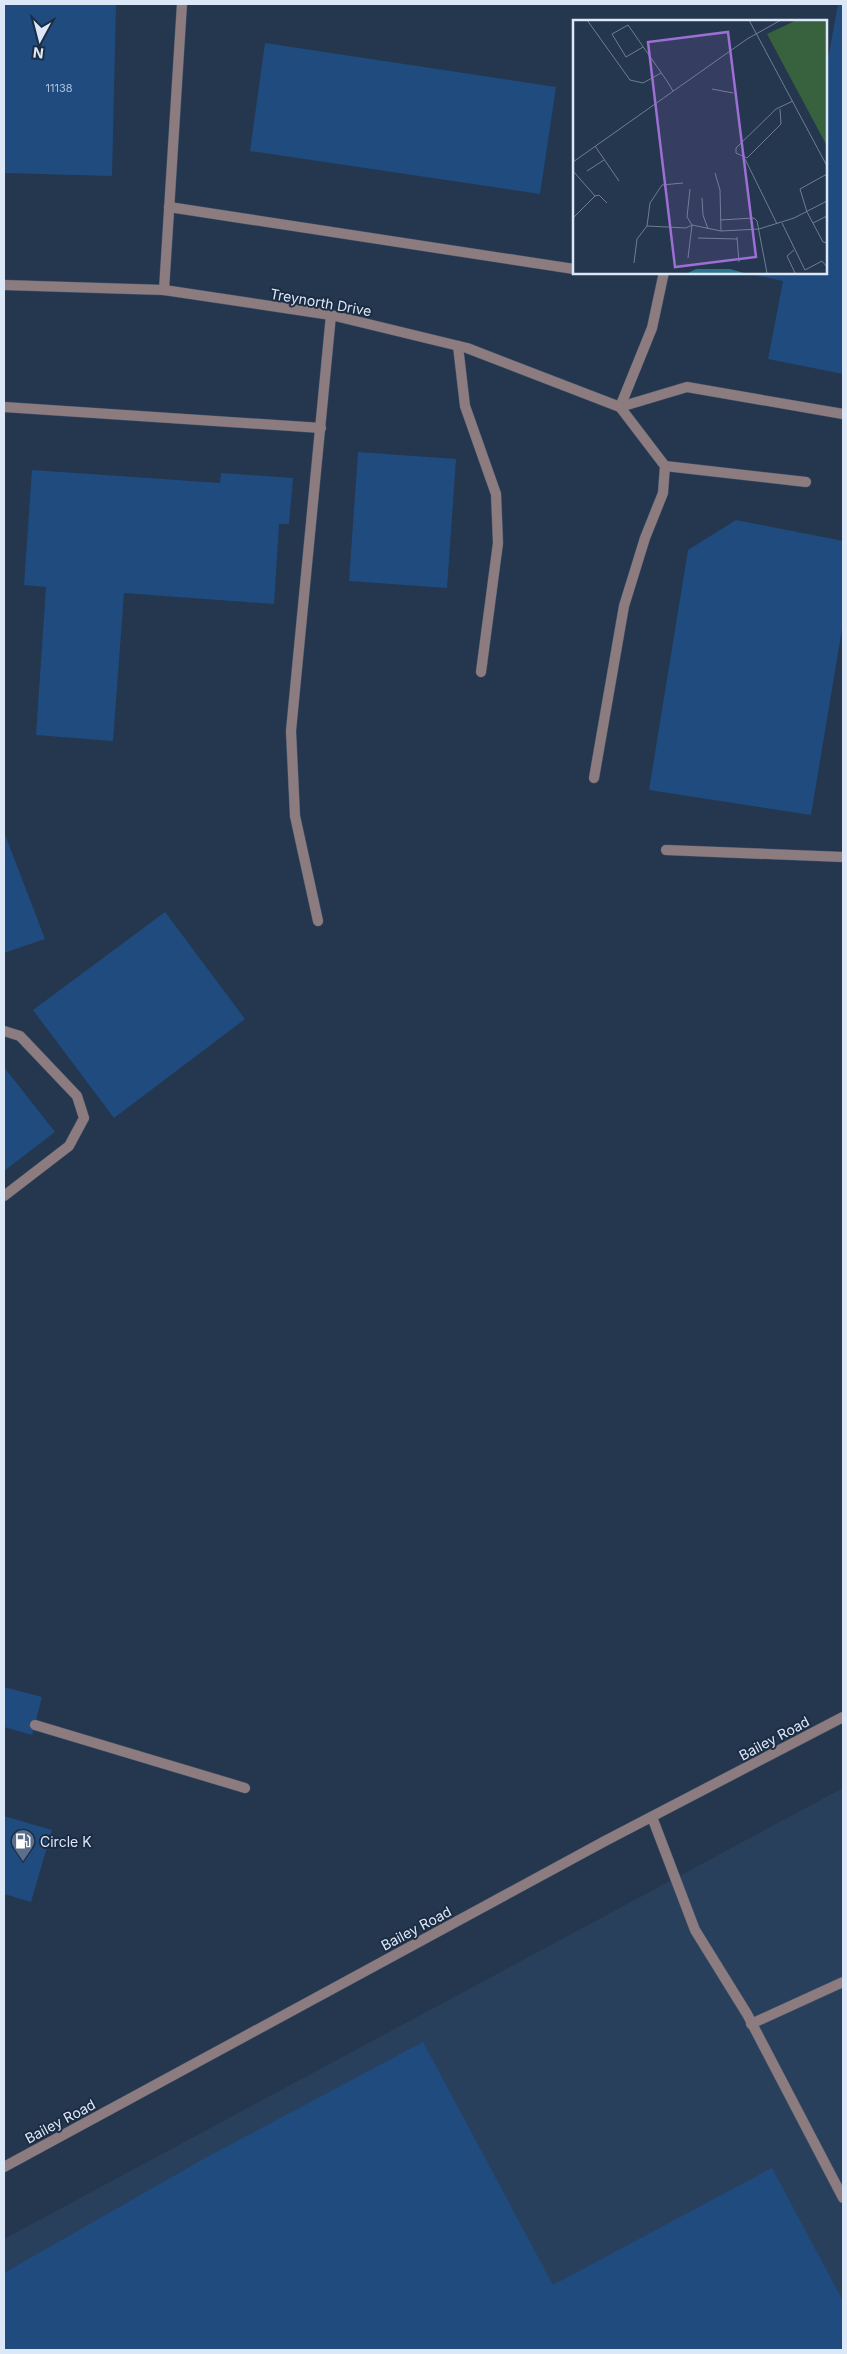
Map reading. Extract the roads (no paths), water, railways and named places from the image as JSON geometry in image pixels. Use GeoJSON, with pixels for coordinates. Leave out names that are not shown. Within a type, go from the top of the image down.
{"type":"FeatureCollection","features":[{"type":"Feature","properties":{"kind":"street"},"geometry":{"type":"LineString","coordinates":[[164,290],[182,4]]}},
{"type":"Feature","properties":{"kind":"street"},"geometry":{"type":"LineString","coordinates":[[169,206],[573,268]]}},
{"type":"Feature","properties":{"kind":"street"},"geometry":{"type":"LineString","coordinates":[[620,407],[652,328],[664,274]]}},
{"type":"Feature","properties":{"kind":"street","name":"Treynorth Drive"},"geometry":{"type":"LineString","coordinates":[[4,285],[164,290],[331,315],[458,346],[620,407]]}},
{"type":"Feature","properties":{"kind":"street"},"geometry":{"type":"LineString","coordinates":[[318,921],[294,816],[291,731],[331,315]]}},
{"type":"Feature","properties":{"kind":"street"},"geometry":{"type":"LineString","coordinates":[[458,346],[465,406],[496,494],[498,543],[481,672]]}},
{"type":"Feature","properties":{"kind":"street"},"geometry":{"type":"LineString","coordinates":[[620,407],[686,387],[843,414]]}},
{"type":"Feature","properties":{"kind":"street"},"geometry":{"type":"LineString","coordinates":[[4,407],[320,428]]}},
{"type":"Feature","properties":{"kind":"street"},"geometry":{"type":"LineString","coordinates":[[594,778],[624,606],[645,538],[663,493],[665,466],[620,407]]}},
{"type":"Feature","properties":{"kind":"street"},"geometry":{"type":"LineString","coordinates":[[665,466],[806,482]]}},
{"type":"Feature","properties":{"kind":"street"},"geometry":{"type":"LineString","coordinates":[[666,850],[843,857]]}},
{"type":"Feature","properties":{"kind":"street"},"geometry":{"type":"LineString","coordinates":[[4,1031],[20,1036],[77,1096],[84,1118],[69,1146],[4,1196]]}},
{"type":"Feature","properties":{"kind":"street","name":"Bailey Road"},"geometry":{"type":"LineString","coordinates":[[4,2167],[652,1817],[843,1717]]}},
{"type":"Feature","properties":{"kind":"street"},"geometry":{"type":"LineString","coordinates":[[34,1725],[245,1788]]}},
{"type":"Feature","properties":{"kind":"street"},"geometry":{"type":"LineString","coordinates":[[652,1817],[695,1930],[751,2024],[843,2198]]}},
{"type":"Feature","properties":{"kind":"street"},"geometry":{"type":"LineString","coordinates":[[751,2024],[843,1982]]}},
{"type":"Feature","properties":{"kind":"place","name":"Circle K"},"geometry":{"type":"Point","coordinates":[23,1862]}}]}
